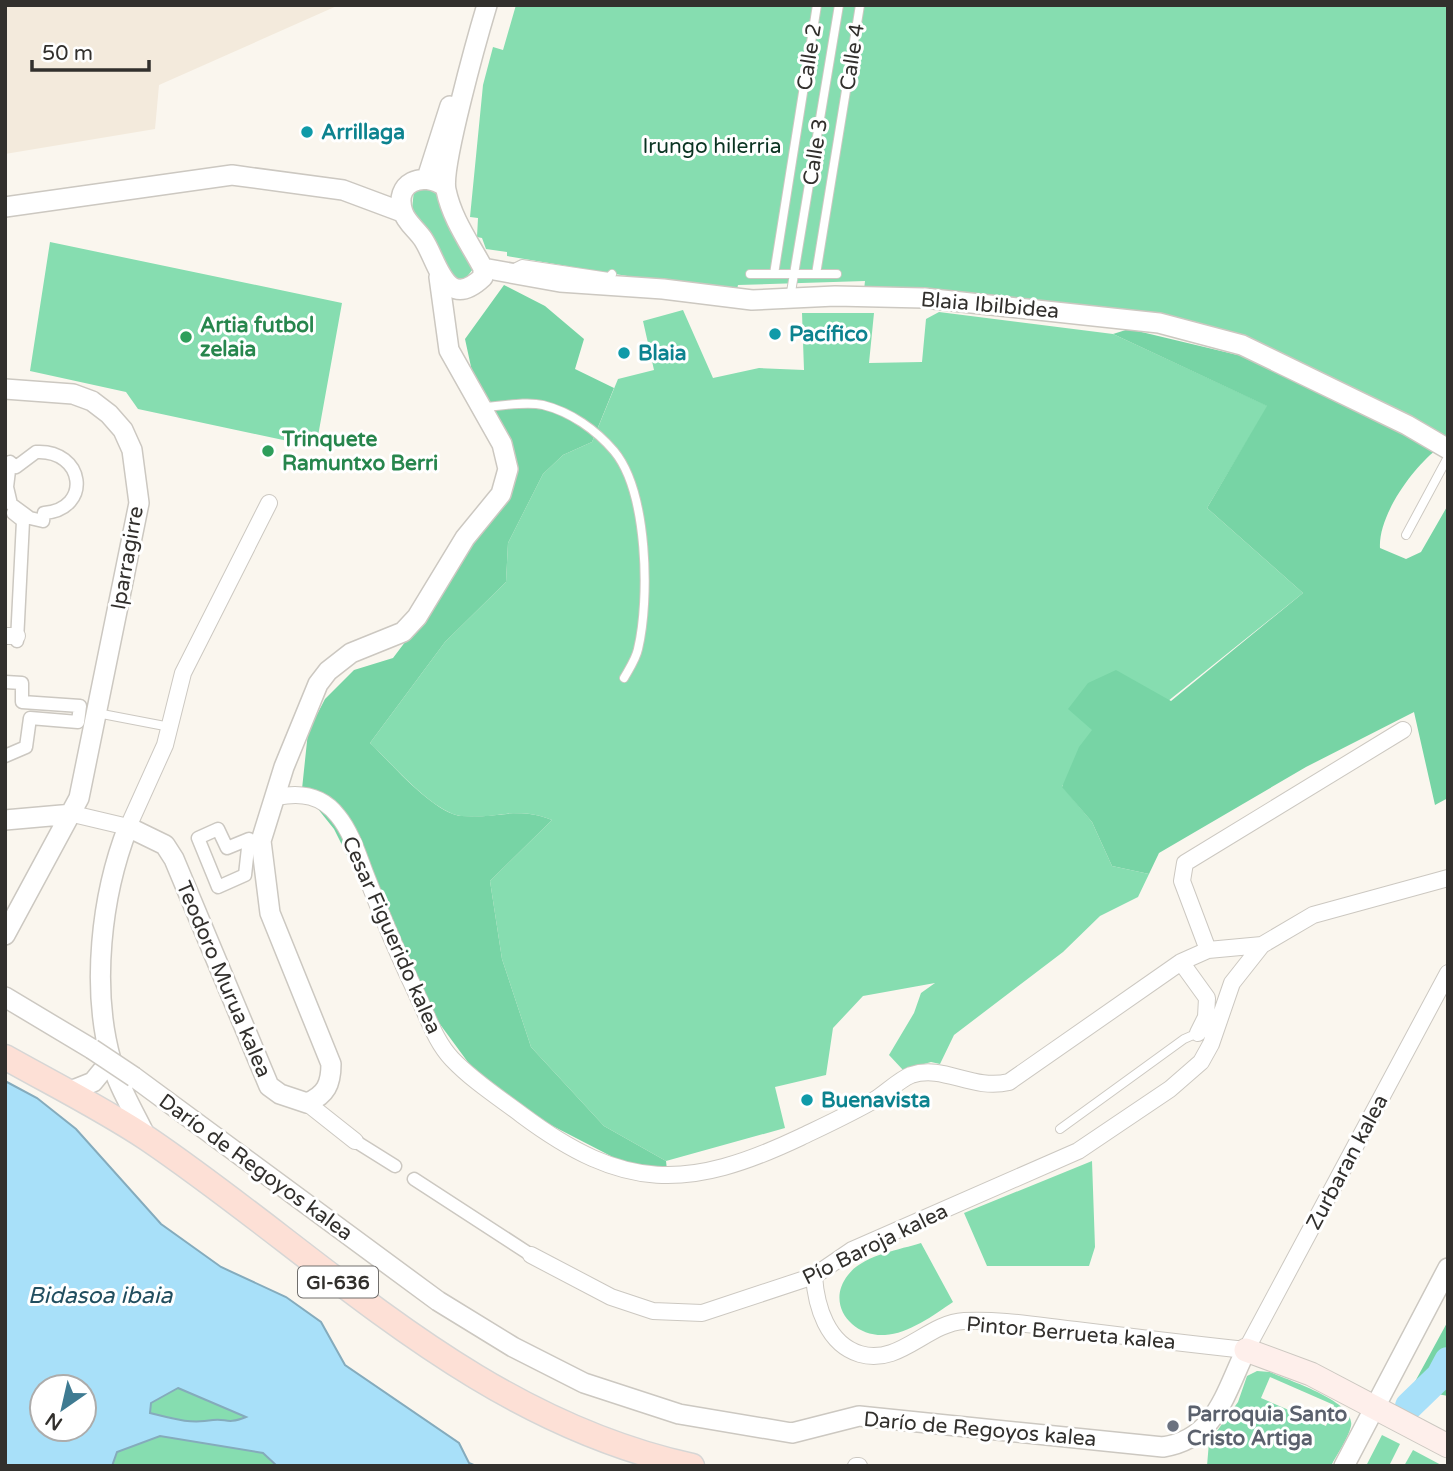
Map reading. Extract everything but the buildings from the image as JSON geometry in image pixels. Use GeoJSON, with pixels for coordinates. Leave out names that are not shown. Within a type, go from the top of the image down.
{"type":"FeatureCollection","features":[{"type":"Feature","properties":{"kind":"main road","name":"GI-636"},"geometry":{"type":"LineString","coordinates":[[5,1057],[147,1139],[417,1341],[484,1384],[536,1411],[614,1442],[692,1466]]}},
{"type":"Feature","properties":{"kind":"main road","name":"Pintor Berrueta kalea"},"geometry":{"type":"LineString","coordinates":[[1246,1350],[1311,1374],[1448,1446]]}},
{"type":"Feature","properties":{"kind":"street"},"geometry":{"type":"LineString","coordinates":[[443,325],[479,277],[436,182],[487,5]]}},
{"type":"Feature","properties":{"kind":"street"},"geometry":{"type":"LineString","coordinates":[[5,207],[232,175],[343,190],[370,198],[402,202]]}},
{"type":"Feature","properties":{"kind":"street"},"geometry":{"type":"LineString","coordinates":[[402,202],[410,183],[422,177],[436,182]]}},
{"type":"Feature","properties":{"kind":"street"},"geometry":{"type":"LineString","coordinates":[[307,1103],[320,1098],[331,1083],[331,1064],[270,913],[261,841],[268,814],[277,797],[284,767],[318,684],[339,661],[402,632],[417,617],[465,538],[501,494],[508,469],[502,444],[457,369],[443,325],[439,277],[424,240],[402,202]]}},
{"type":"Feature","properties":{"kind":"street","name":"Blaia Ibilbidea"},"geometry":{"type":"LineString","coordinates":[[439,277],[449,286],[462,289],[479,277],[506,272],[560,282],[663,289],[752,300],[924,298],[1159,323],[1242,345],[1407,425],[1448,449]]}},
{"type":"Feature","properties":{"kind":"street","name":"Iparragirre"},"geometry":{"type":"LineString","coordinates":[[5,390],[73,394],[92,401],[123,430],[132,450],[139,503],[79,798],[73,814],[5,935]]}},
{"type":"Feature","properties":{"kind":"street"},"geometry":{"type":"LineString","coordinates":[[45,452],[62,456],[70,464],[77,482],[75,497],[61,510],[44,513],[43,520],[30,518],[11,504],[7,487],[10,462],[16,467],[27,456],[45,452]]}},
{"type":"Feature","properties":{"kind":"street"},"geometry":{"type":"LineString","coordinates":[[147,1139],[111,1060],[99,974],[113,865],[170,727],[183,673],[269,503]]}},
{"type":"Feature","properties":{"kind":"street"},"geometry":{"type":"LineString","coordinates":[[5,506],[23,521],[13,638]]}},
{"type":"Feature","properties":{"kind":"street"},"geometry":{"type":"LineString","coordinates":[[5,682],[22,683],[22,702],[80,706],[78,722],[30,718],[26,747],[5,756]]}},
{"type":"Feature","properties":{"kind":"street"},"geometry":{"type":"LineString","coordinates":[[1209,950],[1182,881],[1185,863],[1403,730]]}},
{"type":"Feature","properties":{"kind":"street","name":"Cesar Figuerido kalea"},"geometry":{"type":"LineString","coordinates":[[277,797],[295,793],[309,795],[337,815],[353,842],[396,950],[437,1039],[450,1057],[470,1076],[558,1142],[597,1163],[625,1172],[663,1176],[700,1173],[738,1164],[859,1108],[911,1076],[928,1073],[948,1075],[993,1086],[1009,1082],[1181,962],[1209,950],[1262,945],[1313,915],[1448,878]]}},
{"type":"Feature","properties":{"kind":"street"},"geometry":{"type":"LineString","coordinates":[[5,820],[73,814],[128,827]]}},
{"type":"Feature","properties":{"kind":"street","name":"Teodoro Murua kalea"},"geometry":{"type":"LineString","coordinates":[[128,827],[165,845],[174,859],[270,1086],[279,1094],[307,1103]]}},
{"type":"Feature","properties":{"kind":"street"},"geometry":{"type":"LineString","coordinates":[[218,830],[228,848],[249,839],[245,875],[218,887],[198,838],[218,830]]}},
{"type":"Feature","properties":{"kind":"street","name":"Pío Baroja kalea"},"geometry":{"type":"LineString","coordinates":[[414,1179],[531,1255],[611,1297],[653,1311],[702,1313],[814,1276],[852,1250],[1078,1151],[1170,1090],[1201,1062],[1211,1044],[1232,983],[1262,945]]}},
{"type":"Feature","properties":{"kind":"street"},"geometry":{"type":"LineString","coordinates":[[1181,962],[1208,998],[1206,1017],[1198,1033]]}},
{"type":"Feature","properties":{"kind":"street","name":"Zurbaran kalea"},"geometry":{"type":"LineString","coordinates":[[1246,1350],[1448,974]]}},
{"type":"Feature","properties":{"kind":"street","name":"Darío de Regoyos kalea"},"geometry":{"type":"LineString","coordinates":[[5,997],[134,1077],[438,1301],[513,1347],[584,1383],[679,1414],[792,1433],[859,1416],[1163,1447],[1191,1441],[1202,1432],[1211,1421],[1246,1350]]}},
{"type":"Feature","properties":{"kind":"street"},"geometry":{"type":"LineString","coordinates":[[68,1092],[93,1082],[111,1060]]}},
{"type":"Feature","properties":{"kind":"street"},"geometry":{"type":"LineString","coordinates":[[307,1103],[355,1141],[395,1166]]}},
{"type":"Feature","properties":{"kind":"street"},"geometry":{"type":"LineString","coordinates":[[1344,1466],[1448,1268]]}},
{"type":"Feature","properties":{"kind":"street","name":"Pintor Berrueta kalea"},"geometry":{"type":"LineString","coordinates":[[814,1276],[815,1297],[822,1318],[835,1339],[859,1354],[887,1356],[962,1321],[1037,1325],[1246,1350]]}},
{"type":"Feature","properties":{"kind":"lane","name":"Calle 2"},"geometry":{"type":"LineString","coordinates":[[774,274],[817,5]]}},
{"type":"Feature","properties":{"kind":"lane","name":"Calle 3"},"geometry":{"type":"LineString","coordinates":[[790,298],[839,5]]}},
{"type":"Feature","properties":{"kind":"lane","name":"Calle 4"},"geometry":{"type":"LineString","coordinates":[[816,274],[860,5]]}},
{"type":"Feature","properties":{"kind":"lane"},"geometry":{"type":"LineString","coordinates":[[506,272],[522,264],[609,276],[612,274]]}},
{"type":"Feature","properties":{"kind":"lane"},"geometry":{"type":"LineString","coordinates":[[750,274],[837,274]]}},
{"type":"Feature","properties":{"kind":"lane"},"geometry":{"type":"LineString","coordinates":[[482,408],[541,404],[566,413],[585,424],[614,452],[623,466],[634,491],[647,578],[638,651],[624,678]]}},
{"type":"Feature","properties":{"kind":"lane"},"geometry":{"type":"LineString","coordinates":[[1406,535],[1448,457]]}},
{"type":"Feature","properties":{"kind":"lane"},"geometry":{"type":"LineString","coordinates":[[97,713],[170,727]]}},
{"type":"Feature","properties":{"kind":"lane"},"geometry":{"type":"LineString","coordinates":[[1060,1129],[1184,1039],[1198,1033],[1211,1044]]}},
{"type":"Feature","properties":{"kind":"shaded area"},"geometry":{"type":"Polygon","coordinates":[[[5,5],[339,5],[159,85],[155,129],[5,154],[5,5]]]}},
{"type":"Feature","properties":{"kind":"green space","name":"Irungo hilerria"},"geometry":{"type":"Polygon","coordinates":[[[516,5],[1448,5],[1448,458],[1242,345],[864,290],[865,281],[738,285],[736,294],[507,256],[507,252],[486,249],[482,238],[477,237],[478,218],[470,217],[483,85],[493,47],[503,50],[516,5]]]}},
{"type":"Feature","properties":{"kind":"green space"},"geometry":{"type":"Polygon","coordinates":[[[426,185],[438,194],[450,231],[467,253],[473,269],[466,278],[457,279],[448,271],[432,235],[412,209],[414,190],[426,185]]]}},
{"type":"Feature","properties":{"kind":"green space","name":"Artia futbol zelaia"},"geometry":{"type":"Polygon","coordinates":[[[50,242],[342,303],[316,447],[138,409],[126,392],[30,371],[50,242]]]}},
{"type":"Feature","properties":{"kind":"green space"},"geometry":{"type":"Polygon","coordinates":[[[504,285],[545,306],[584,339],[575,369],[614,388],[592,442],[563,455],[543,474],[508,543],[506,582],[445,642],[370,743],[413,786],[451,813],[474,816],[517,813],[552,820],[490,881],[502,959],[531,1047],[604,1126],[666,1161],[667,1170],[634,1168],[545,1122],[473,1069],[414,989],[334,829],[302,789],[308,732],[325,699],[354,670],[393,658],[427,613],[510,482],[479,404],[465,339],[504,285]]]}},
{"type":"Feature","properties":{"kind":"green space"},"geometry":{"type":"Polygon","coordinates":[[[683,310],[713,378],[759,368],[804,370],[802,313],[874,313],[869,363],[922,362],[926,319],[939,312],[1113,334],[1268,406],[1207,508],[1303,593],[1062,786],[1092,822],[1112,866],[1149,874],[1138,897],[1100,916],[1063,952],[954,1035],[940,1064],[931,1062],[903,1070],[889,1055],[914,1013],[921,993],[935,983],[863,996],[833,1028],[826,1075],[775,1087],[785,1128],[666,1161],[604,1126],[531,1047],[502,959],[490,881],[552,820],[516,813],[474,817],[450,813],[413,786],[370,743],[445,642],[506,582],[508,543],[543,474],[563,455],[592,442],[618,379],[654,370],[643,321],[683,310]]]}},
{"type":"Feature","properties":{"kind":"green space"},"geometry":{"type":"Polygon","coordinates":[[[1129,329],[1246,357],[1436,450],[1398,494],[1385,522],[1380,548],[1406,559],[1421,552],[1448,505],[1448,798],[1435,805],[1414,712],[1306,767],[1159,853],[1149,874],[1112,866],[1092,822],[1062,787],[1079,747],[1092,730],[1068,709],[1088,683],[1116,670],[1171,701],[1303,593],[1207,508],[1267,406],[1113,334],[1129,329]]]}},
{"type":"Feature","properties":{"kind":"green space"},"geometry":{"type":"Polygon","coordinates":[[[1092,1161],[1095,1247],[1089,1266],[987,1266],[964,1213],[1092,1161]]]}},
{"type":"Feature","properties":{"kind":"green space"},"geometry":{"type":"Polygon","coordinates":[[[921,1243],[953,1302],[920,1323],[894,1334],[873,1334],[853,1325],[841,1307],[839,1297],[848,1275],[872,1258],[921,1243]]]}},
{"type":"Feature","properties":{"kind":"green space"},"geometry":{"type":"Polygon","coordinates":[[[1448,1321],[1448,1396],[1411,1389],[1448,1321]]]}},
{"type":"Feature","properties":{"kind":"green space"},"geometry":{"type":"Polygon","coordinates":[[[1257,1371],[1270,1372],[1320,1393],[1343,1408],[1350,1417],[1351,1426],[1331,1466],[1207,1466],[1209,1442],[1238,1402],[1247,1376],[1257,1371]],[[1270,1377],[1261,1398],[1326,1426],[1334,1405],[1270,1377]]]}},
{"type":"Feature","properties":{"kind":"green space"},"geometry":{"type":"Polygon","coordinates":[[[178,1388],[247,1417],[229,1423],[215,1419],[198,1425],[150,1413],[151,1403],[178,1388]]]}},
{"type":"Feature","properties":{"kind":"green space"},"geometry":{"type":"Polygon","coordinates":[[[1382,1435],[1400,1444],[1389,1466],[1366,1466],[1382,1435]]]}},
{"type":"Feature","properties":{"kind":"green space"},"geometry":{"type":"Polygon","coordinates":[[[160,1436],[264,1453],[277,1466],[112,1466],[116,1452],[160,1436]]]}},
{"type":"Feature","properties":{"kind":"green space"},"geometry":{"type":"Polygon","coordinates":[[[1413,1450],[1443,1466],[1404,1466],[1413,1450]]]}},
{"type":"Feature","properties":{"kind":"water","name":"Bidasoa ibaia"},"geometry":{"type":"Polygon","coordinates":[[[5,1081],[37,1098],[76,1129],[161,1224],[221,1267],[286,1297],[321,1322],[345,1365],[459,1443],[469,1463],[476,1466],[277,1466],[263,1453],[160,1436],[117,1452],[112,1466],[5,1466],[5,1081]],[[178,1388],[151,1403],[150,1413],[189,1421],[230,1421],[246,1417],[178,1388]]]}},
{"type":"Feature","properties":{"kind":"waterway"},"geometry":{"type":"LineString","coordinates":[[1409,1406],[1440,1376],[1448,1361]]}},
{"type":"Feature","properties":{"kind":"place","name":"Arrillaga"},"geometry":{"type":"Point","coordinates":[307,132]}},
{"type":"Feature","properties":{"kind":"place","name":"Pacífico"},"geometry":{"type":"Point","coordinates":[775,334]}},
{"type":"Feature","properties":{"kind":"place","name":"Artia futbol zelaia"},"geometry":{"type":"Point","coordinates":[186,337]}},
{"type":"Feature","properties":{"kind":"place","name":"Blaia"},"geometry":{"type":"Point","coordinates":[624,353]}},
{"type":"Feature","properties":{"kind":"place","name":"Trinquete Ramuntxo Berri"},"geometry":{"type":"Point","coordinates":[268,451]}},
{"type":"Feature","properties":{"kind":"place","name":"Buenavista"},"geometry":{"type":"Point","coordinates":[807,1100]}},
{"type":"Feature","properties":{"kind":"place","name":"Parroquia Santo Cristo Artiga"},"geometry":{"type":"Point","coordinates":[1173,1426]}}]}
